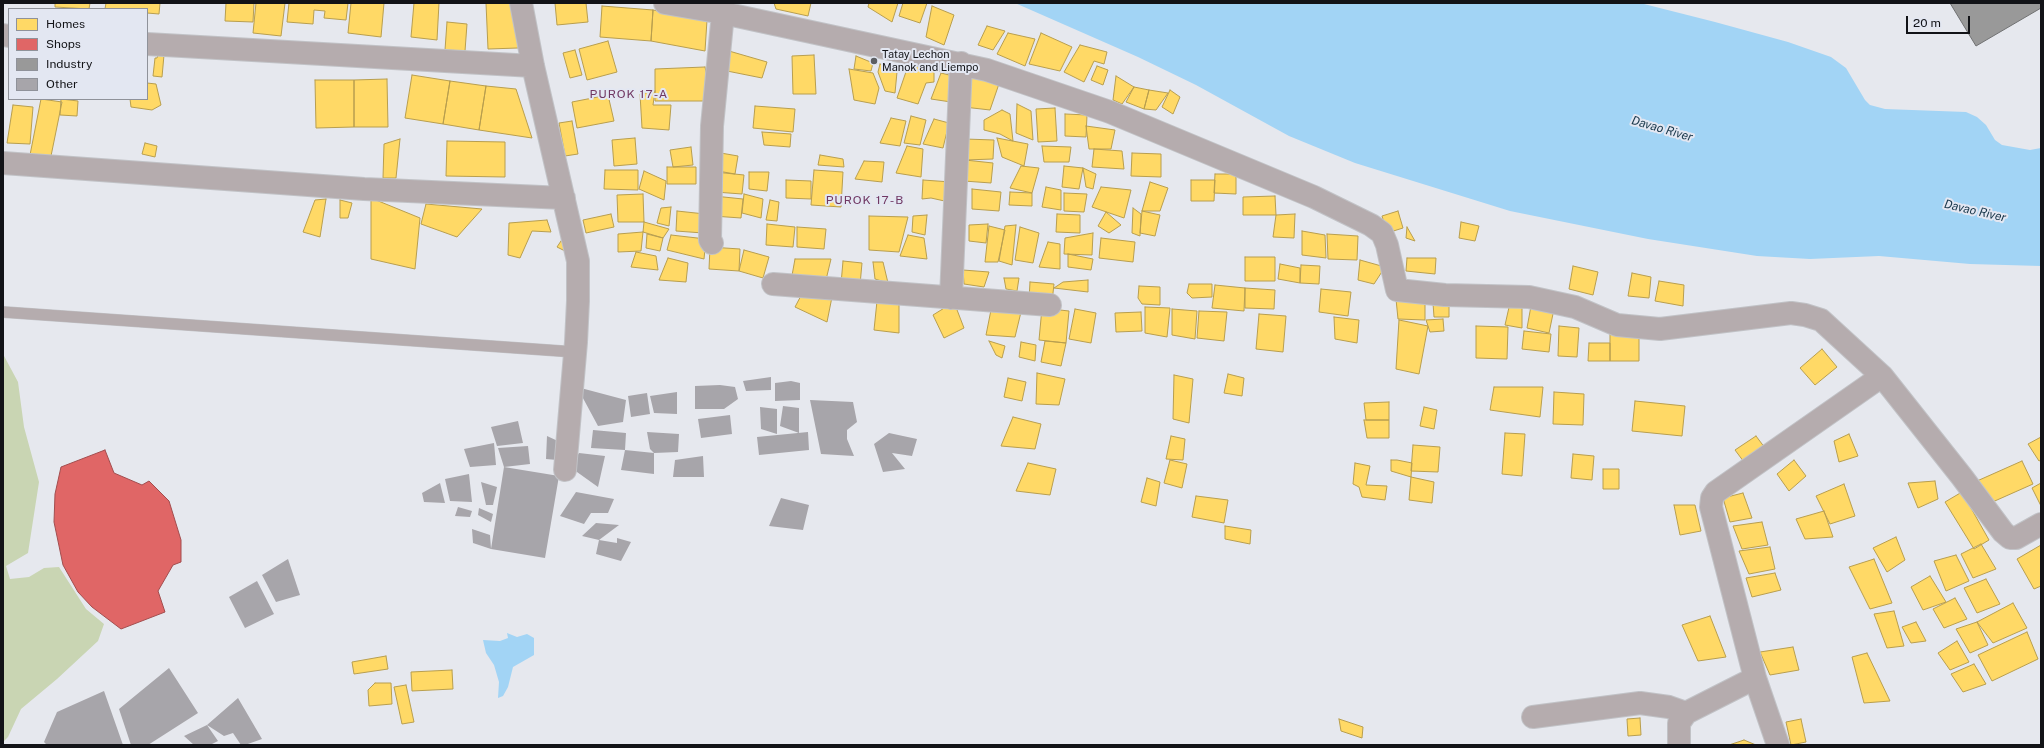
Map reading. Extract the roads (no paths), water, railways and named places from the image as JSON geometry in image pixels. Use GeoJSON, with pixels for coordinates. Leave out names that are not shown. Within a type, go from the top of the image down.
{"type":"FeatureCollection","features":[{"type":"Feature","properties":{"kind":"street"},"geometry":{"type":"LineString","coordinates":[[521,3],[533,66],[578,261],[578,301],[575,352],[565,470]]}},
{"type":"Feature","properties":{"kind":"street"},"geometry":{"type":"LineString","coordinates":[[665,3],[961,63],[987,70],[1110,112],[1314,197],[1371,225],[1382,233],[1387,244],[1397,290],[1445,295],[1529,297],[1575,307],[1617,325],[1660,329],[1791,314],[1805,315],[1821,320],[1882,376],[1962,476],[2003,532],[2010,538],[2016,538],[2041,524]]}},
{"type":"Feature","properties":{"kind":"street"},"geometry":{"type":"LineString","coordinates":[[712,243],[710,240],[712,126],[722,14]]}},
{"type":"Feature","properties":{"kind":"street"},"geometry":{"type":"LineString","coordinates":[[148,44],[533,66]]}},
{"type":"Feature","properties":{"kind":"street"},"geometry":{"type":"LineString","coordinates":[[951,298],[961,63]]}},
{"type":"Feature","properties":{"kind":"street"},"geometry":{"type":"LineString","coordinates":[[3,163],[364,189],[564,198]]}},
{"type":"Feature","properties":{"kind":"street"},"geometry":{"type":"LineString","coordinates":[[772,284],[1050,305]]}},
{"type":"Feature","properties":{"kind":"street"},"geometry":{"type":"LineString","coordinates":[[1778,745],[1755,678],[1711,507],[1712,498],[1716,492],[1882,376]]}},
{"type":"Feature","properties":{"kind":"street"},"geometry":{"type":"LineString","coordinates":[[1679,745],[1679,723],[1686,713],[1755,678]]}},
{"type":"Feature","properties":{"kind":"street"},"geometry":{"type":"LineString","coordinates":[[1533,717],[1640,703],[1669,707],[1686,713]]}},
{"type":"Feature","properties":{"kind":"lane"},"geometry":{"type":"LineString","coordinates":[[3,312],[575,352]]}},
{"type":"Feature","properties":{"kind":"water","name":"Davao River"},"geometry":{"type":"Polygon","coordinates":[[[1015,3],[1640,3],[1715,22],[1788,42],[1831,57],[1846,68],[1865,100],[1870,105],[1885,109],[1966,112],[1977,117],[1986,125],[1995,140],[2002,145],[2030,150],[2041,148],[2041,266],[1970,264],[1879,256],[1810,259],[1757,256],[1648,239],[1510,211],[1355,163],[1289,136],[1196,85],[1138,57],[1015,3]]]}},
{"type":"Feature","properties":{"kind":"water"},"geometry":{"type":"Polygon","coordinates":[[[507,633],[517,637],[527,634],[534,638],[534,655],[513,667],[508,687],[503,696],[498,698],[499,682],[494,665],[486,653],[483,640],[500,641],[508,638],[507,633]]]}},
{"type":"Feature","properties":{"kind":"place","name":"Tatay Lechon Manok and Liempo"},"geometry":{"type":"Point","coordinates":[874,61]}},
{"type":"Feature","properties":{"kind":"district","name":"PUROK 17-A"},"geometry":{"type":"Point","coordinates":[629,94]}},
{"type":"Feature","properties":{"kind":"district","name":"PUROK 17-B"},"geometry":{"type":"Point","coordinates":[865,200]}}]}
